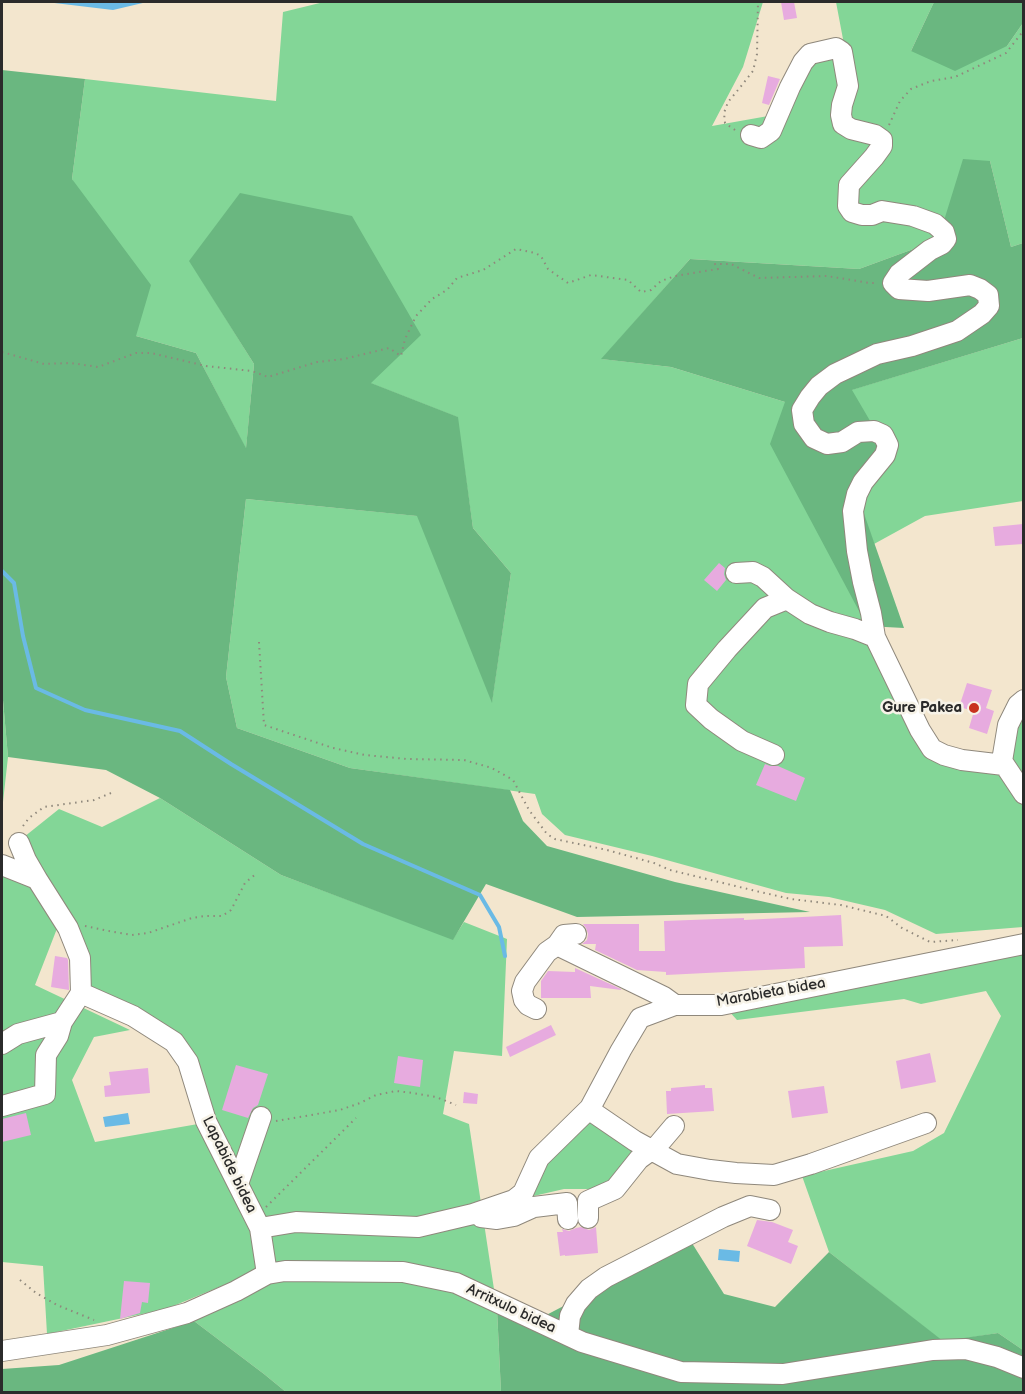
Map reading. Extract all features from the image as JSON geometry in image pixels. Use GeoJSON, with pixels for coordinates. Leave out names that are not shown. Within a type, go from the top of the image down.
{"type":"FeatureCollection","features":[{"type":"Feature","properties":{"kind":"street"},"geometry":{"type":"LineString","coordinates":[[751,135],[761,138],[771,131],[790,87],[803,62],[810,54],[836,48],[842,52],[848,86],[841,115],[843,124],[851,129],[875,135],[882,140],[882,146],[874,158],[849,185],[848,206],[852,212],[862,215],[882,211],[913,216],[935,224],[944,232],[946,239],[899,274],[893,283],[898,289],[928,291],[970,285],[988,295],[989,306],[976,319],[957,331],[912,346],[877,354],[835,374],[819,386],[802,410],[804,424],[814,438],[827,444],[842,442],[858,432],[874,431],[883,435],[888,445],[885,455],[863,482],[853,511],[859,562],[872,614],[875,637],[920,730],[932,749],[963,760],[1004,765]]}},
{"type":"Feature","properties":{"kind":"street"},"geometry":{"type":"LineString","coordinates":[[736,573],[753,572],[763,577],[786,599],[810,614],[855,628],[875,637]]}},
{"type":"Feature","properties":{"kind":"street"},"geometry":{"type":"LineString","coordinates":[[774,755],[742,741],[696,705],[698,684],[765,608],[786,599]]}},
{"type":"Feature","properties":{"kind":"street"},"geometry":{"type":"LineString","coordinates":[[1023,700],[1008,725],[1002,761],[1023,794]]}},
{"type":"Feature","properties":{"kind":"street"},"geometry":{"type":"LineString","coordinates":[[2,1106],[45,1094],[46,1055],[58,1036],[62,1022],[81,993],[81,957],[70,933],[26,860],[19,843]]}},
{"type":"Feature","properties":{"kind":"street"},"geometry":{"type":"LineString","coordinates":[[2,865],[37,879]]}},
{"type":"Feature","properties":{"kind":"street"},"geometry":{"type":"LineString","coordinates":[[536,1009],[524,1000],[522,992],[525,982],[547,952],[557,945],[564,935],[576,934]]}},
{"type":"Feature","properties":{"kind":"street"},"geometry":{"type":"LineString","coordinates":[[557,945],[664,997],[675,1005]]}},
{"type":"Feature","properties":{"kind":"street","name":"Marabieta bidea"},"geometry":{"type":"LineString","coordinates":[[258,1223],[296,1222],[418,1227],[473,1215],[514,1200],[523,1193],[540,1158],[590,1108],[640,1018],[675,1005],[721,1005],[1023,945]]}},
{"type":"Feature","properties":{"kind":"street","name":"Lapabide bidea"},"geometry":{"type":"LineString","coordinates":[[81,993],[133,1016],[174,1042],[188,1062],[206,1121],[258,1223],[267,1274]]}},
{"type":"Feature","properties":{"kind":"street"},"geometry":{"type":"LineString","coordinates":[[2,1044],[18,1034],[62,1022]]}},
{"type":"Feature","properties":{"kind":"street"},"geometry":{"type":"LineString","coordinates":[[590,1108],[651,1151],[677,1164],[727,1172],[774,1175],[926,1123]]}},
{"type":"Feature","properties":{"kind":"street"},"geometry":{"type":"LineString","coordinates":[[238,1184],[260,1121]]}},
{"type":"Feature","properties":{"kind":"street"},"geometry":{"type":"LineString","coordinates":[[473,1215],[497,1219],[514,1216],[534,1207],[567,1203],[578,1218],[588,1201],[615,1189],[639,1159],[657,1146],[674,1126]]}},
{"type":"Feature","properties":{"kind":"street"},"geometry":{"type":"LineString","coordinates":[[568,1335],[570,1316],[576,1304],[589,1289],[606,1277],[723,1217],[750,1206],[770,1210]]}},
{"type":"Feature","properties":{"kind":"street","name":"Arritxulo bidea"},"geometry":{"type":"LineString","coordinates":[[2,1351],[107,1335],[187,1312],[236,1291],[267,1274],[285,1271],[403,1272],[456,1283],[582,1342],[681,1372],[783,1374],[933,1350],[966,1349],[997,1357],[1023,1368]]}},
{"type":"Feature","properties":{"kind":"path"},"geometry":{"type":"LineString","coordinates":[[751,135],[736,131],[725,123],[724,112],[728,102],[753,71],[757,54],[758,2]]}},
{"type":"Feature","properties":{"kind":"path"},"geometry":{"type":"LineString","coordinates":[[882,140],[900,101],[911,88],[931,81],[955,77],[1006,53],[1023,30]]}},
{"type":"Feature","properties":{"kind":"path"},"geometry":{"type":"LineString","coordinates":[[2,352],[44,364],[71,363],[98,367],[136,353],[151,353],[206,366],[252,371],[268,377],[316,362],[344,359],[389,348],[401,356],[405,339],[416,316],[432,299],[447,290],[457,278],[483,270],[516,249],[542,256],[548,269],[568,283],[591,275],[627,280],[641,292],[651,290],[661,281],[675,276],[718,269],[715,264],[731,264],[759,278],[826,276],[869,283],[893,283]]}},
{"type":"Feature","properties":{"kind":"path"},"geometry":{"type":"LineString","coordinates":[[259,642],[264,725],[333,748],[365,755],[407,759],[464,760],[492,768],[513,780],[533,816],[547,834],[555,839],[607,850],[654,863],[670,870],[748,890],[791,899],[840,905],[886,916],[930,942],[958,940]]}},
{"type":"Feature","properties":{"kind":"path"},"geometry":{"type":"LineString","coordinates":[[19,843],[20,831],[29,818],[44,807],[94,800],[111,793]]}},
{"type":"Feature","properties":{"kind":"path"},"geometry":{"type":"LineString","coordinates":[[70,933],[77,927],[87,926],[132,935],[148,933],[192,918],[222,916],[231,910],[245,883],[257,873]]}},
{"type":"Feature","properties":{"kind":"path"},"geometry":{"type":"LineString","coordinates":[[260,1121],[340,1110],[376,1095],[396,1091],[436,1097],[456,1104]]}},
{"type":"Feature","properties":{"kind":"path"},"geometry":{"type":"LineString","coordinates":[[258,1223],[356,1118]]}},
{"type":"Feature","properties":{"kind":"path"},"geometry":{"type":"LineString","coordinates":[[20,1280],[36,1293],[57,1305],[98,1321]]}},
{"type":"Feature","properties":{"kind":"green space"},"geometry":{"type":"Polygon","coordinates":[[[324,2],[763,2],[743,67],[712,126],[785,113],[802,76],[813,65],[828,56],[846,55],[836,2],[934,2],[911,51],[1007,46],[1023,23],[1023,243],[1011,247],[990,161],[938,240],[859,269],[690,259],[602,359],[671,367],[785,402],[867,626],[920,744],[997,769],[1023,806],[1023,927],[936,934],[885,910],[829,897],[786,893],[565,835],[542,814],[535,794],[350,768],[237,728],[226,677],[246,499],[418,516],[492,701],[511,573],[473,528],[457,417],[370,383],[190,261],[254,364],[246,449],[196,353],[136,336],[72,179],[85,79],[276,101],[283,12],[324,2]]]}},
{"type":"Feature","properties":{"kind":"green space"},"geometry":{"type":"Polygon","coordinates":[[[934,2],[1023,2],[1023,23],[1007,46],[955,71],[911,51],[934,2]]]}},
{"type":"Feature","properties":{"kind":"green space"},"geometry":{"type":"Polygon","coordinates":[[[2,70],[85,79],[72,179],[151,285],[136,336],[196,353],[246,448],[254,364],[189,261],[240,193],[352,216],[421,335],[371,383],[458,417],[473,528],[511,573],[492,703],[417,516],[246,499],[226,677],[237,728],[350,768],[510,790],[523,821],[547,846],[675,882],[810,912],[577,917],[486,884],[453,940],[281,875],[160,798],[106,770],[8,757],[2,689],[2,70]]]}},
{"type":"Feature","properties":{"kind":"green space"},"geometry":{"type":"Polygon","coordinates":[[[963,159],[990,161],[1011,247],[1023,243],[1023,338],[852,390],[890,455],[861,505],[904,628],[867,626],[770,444],[785,402],[671,367],[601,359],[690,259],[859,269],[938,240],[963,159]]]}},
{"type":"Feature","properties":{"kind":"green space"},"geometry":{"type":"Polygon","coordinates":[[[1023,338],[1023,501],[925,516],[874,544],[860,505],[851,390],[1023,338]]]}},
{"type":"Feature","properties":{"kind":"green space"},"geometry":{"type":"Polygon","coordinates":[[[2,689],[8,757],[2,811],[2,689]]]}},
{"type":"Feature","properties":{"kind":"green space"},"geometry":{"type":"Polygon","coordinates":[[[1023,709],[1023,781],[1014,768],[1011,754],[1014,724],[1023,709]]]}},
{"type":"Feature","properties":{"kind":"green space"},"geometry":{"type":"Polygon","coordinates":[[[160,798],[281,875],[453,939],[464,922],[507,939],[502,1056],[454,1051],[443,1114],[469,1124],[497,1309],[501,1392],[286,1392],[194,1321],[277,1279],[213,1118],[190,1049],[89,989],[82,939],[24,837],[59,809],[102,827],[160,798]]]}},
{"type":"Feature","properties":{"kind":"green space"},"geometry":{"type":"Polygon","coordinates":[[[2,873],[35,885],[58,926],[35,985],[130,1030],[94,1037],[72,1080],[95,1142],[198,1124],[251,1229],[258,1271],[166,1309],[47,1334],[43,1266],[2,1262],[2,873]]]}},
{"type":"Feature","properties":{"kind":"green space"},"geometry":{"type":"Polygon","coordinates":[[[1023,950],[1023,1350],[998,1333],[943,1342],[829,1252],[802,1176],[913,1151],[944,1133],[1001,1016],[986,991],[921,1004],[904,999],[737,1020],[727,1009],[1023,950]]]}},
{"type":"Feature","properties":{"kind":"green space"},"geometry":{"type":"Polygon","coordinates":[[[591,1117],[635,1148],[619,1174],[598,1189],[564,1189],[525,1198],[546,1159],[591,1117]]]}},
{"type":"Feature","properties":{"kind":"green space"},"geometry":{"type":"Polygon","coordinates":[[[690,1240],[724,1294],[775,1307],[829,1252],[943,1341],[998,1333],[1023,1350],[1023,1392],[501,1392],[497,1309],[531,1323],[690,1240]]]}},
{"type":"Feature","properties":{"kind":"green space"},"geometry":{"type":"Polygon","coordinates":[[[194,1321],[286,1392],[2,1392],[2,1369],[59,1365],[194,1321]]]}},
{"type":"Feature","properties":{"kind":"water"},"geometry":{"type":"Polygon","coordinates":[[[46,2],[147,2],[113,10],[46,2]]]}},
{"type":"Feature","properties":{"kind":"water"},"geometry":{"type":"Polygon","coordinates":[[[128,1113],[130,1124],[105,1127],[103,1117],[128,1113]]]}},
{"type":"Feature","properties":{"kind":"water"},"geometry":{"type":"Polygon","coordinates":[[[719,1249],[740,1251],[739,1262],[718,1260],[719,1249]]]}},
{"type":"Feature","properties":{"kind":"building"},"geometry":{"type":"Polygon","coordinates":[[[781,2],[794,2],[797,18],[784,20],[781,2]]]}},
{"type":"Feature","properties":{"kind":"building"},"geometry":{"type":"Polygon","coordinates":[[[768,76],[780,79],[769,105],[762,103],[768,76]]]}},
{"type":"Feature","properties":{"kind":"building"},"geometry":{"type":"Polygon","coordinates":[[[1023,524],[1023,544],[995,546],[993,527],[1023,524]]]}},
{"type":"Feature","properties":{"kind":"building"},"geometry":{"type":"Polygon","coordinates":[[[719,563],[725,568],[726,580],[717,591],[704,580],[719,563]]]}},
{"type":"Feature","properties":{"kind":"building","name":"Gure Pakea"},"geometry":{"type":"Polygon","coordinates":[[[967,683],[992,690],[986,708],[994,711],[987,734],[969,728],[974,711],[959,707],[967,683]]]}},
{"type":"Feature","properties":{"kind":"building"},"geometry":{"type":"Polygon","coordinates":[[[765,764],[778,766],[805,778],[796,801],[756,785],[765,764]]]}},
{"type":"Feature","properties":{"kind":"building"},"geometry":{"type":"Polygon","coordinates":[[[841,915],[843,946],[804,947],[805,968],[666,975],[666,972],[637,970],[595,950],[596,944],[582,944],[587,940],[588,934],[583,924],[639,924],[639,951],[665,951],[664,921],[841,915]]]}},
{"type":"Feature","properties":{"kind":"building"},"geometry":{"type":"Polygon","coordinates":[[[55,956],[68,960],[69,990],[51,987],[55,956]]]}},
{"type":"Feature","properties":{"kind":"building"},"geometry":{"type":"Polygon","coordinates":[[[575,968],[621,990],[590,986],[591,998],[541,998],[541,981],[548,971],[575,972],[575,968]]]}},
{"type":"Feature","properties":{"kind":"building"},"geometry":{"type":"Polygon","coordinates":[[[551,1025],[556,1035],[510,1057],[506,1047],[551,1025]]]}},
{"type":"Feature","properties":{"kind":"building"},"geometry":{"type":"Polygon","coordinates":[[[930,1053],[936,1082],[901,1089],[896,1061],[930,1053]]]}},
{"type":"Feature","properties":{"kind":"building"},"geometry":{"type":"Polygon","coordinates":[[[398,1056],[423,1060],[420,1087],[394,1083],[398,1056]]]}},
{"type":"Feature","properties":{"kind":"building"},"geometry":{"type":"Polygon","coordinates":[[[236,1065],[268,1074],[258,1105],[253,1108],[248,1118],[222,1110],[236,1065]]]}},
{"type":"Feature","properties":{"kind":"building"},"geometry":{"type":"Polygon","coordinates":[[[148,1068],[150,1093],[105,1097],[104,1086],[111,1085],[109,1072],[148,1068]]]}},
{"type":"Feature","properties":{"kind":"building"},"geometry":{"type":"Polygon","coordinates":[[[705,1085],[705,1088],[712,1088],[714,1111],[667,1114],[666,1091],[671,1091],[671,1088],[705,1085]]]}},
{"type":"Feature","properties":{"kind":"building"},"geometry":{"type":"Polygon","coordinates":[[[824,1086],[828,1113],[792,1118],[788,1091],[824,1086]]]}},
{"type":"Feature","properties":{"kind":"building"},"geometry":{"type":"Polygon","coordinates":[[[464,1092],[478,1094],[477,1104],[463,1103],[464,1092]]]}},
{"type":"Feature","properties":{"kind":"building"},"geometry":{"type":"Polygon","coordinates":[[[26,1113],[31,1135],[2,1142],[2,1119],[26,1113]]]}},
{"type":"Feature","properties":{"kind":"building"},"geometry":{"type":"Polygon","coordinates":[[[757,1220],[772,1222],[793,1230],[788,1242],[798,1246],[791,1264],[747,1246],[757,1220]]]}},
{"type":"Feature","properties":{"kind":"building"},"geometry":{"type":"Polygon","coordinates":[[[581,1227],[589,1230],[596,1227],[598,1253],[560,1256],[557,1232],[563,1232],[562,1229],[569,1231],[581,1227]]]}},
{"type":"Feature","properties":{"kind":"building"},"geometry":{"type":"Polygon","coordinates":[[[124,1281],[150,1283],[148,1303],[142,1302],[140,1313],[120,1319],[124,1281]]]}},
{"type":"Feature","properties":{"kind":"waterway"},"geometry":{"type":"LineString","coordinates":[[2,571],[14,583],[23,636],[36,688],[85,710],[180,731],[363,844],[480,895],[499,927],[505,956]]}},
{"type":"Feature","properties":{"kind":"place","name":"Gure Pakea"},"geometry":{"type":"Point","coordinates":[974,708]}}]}
